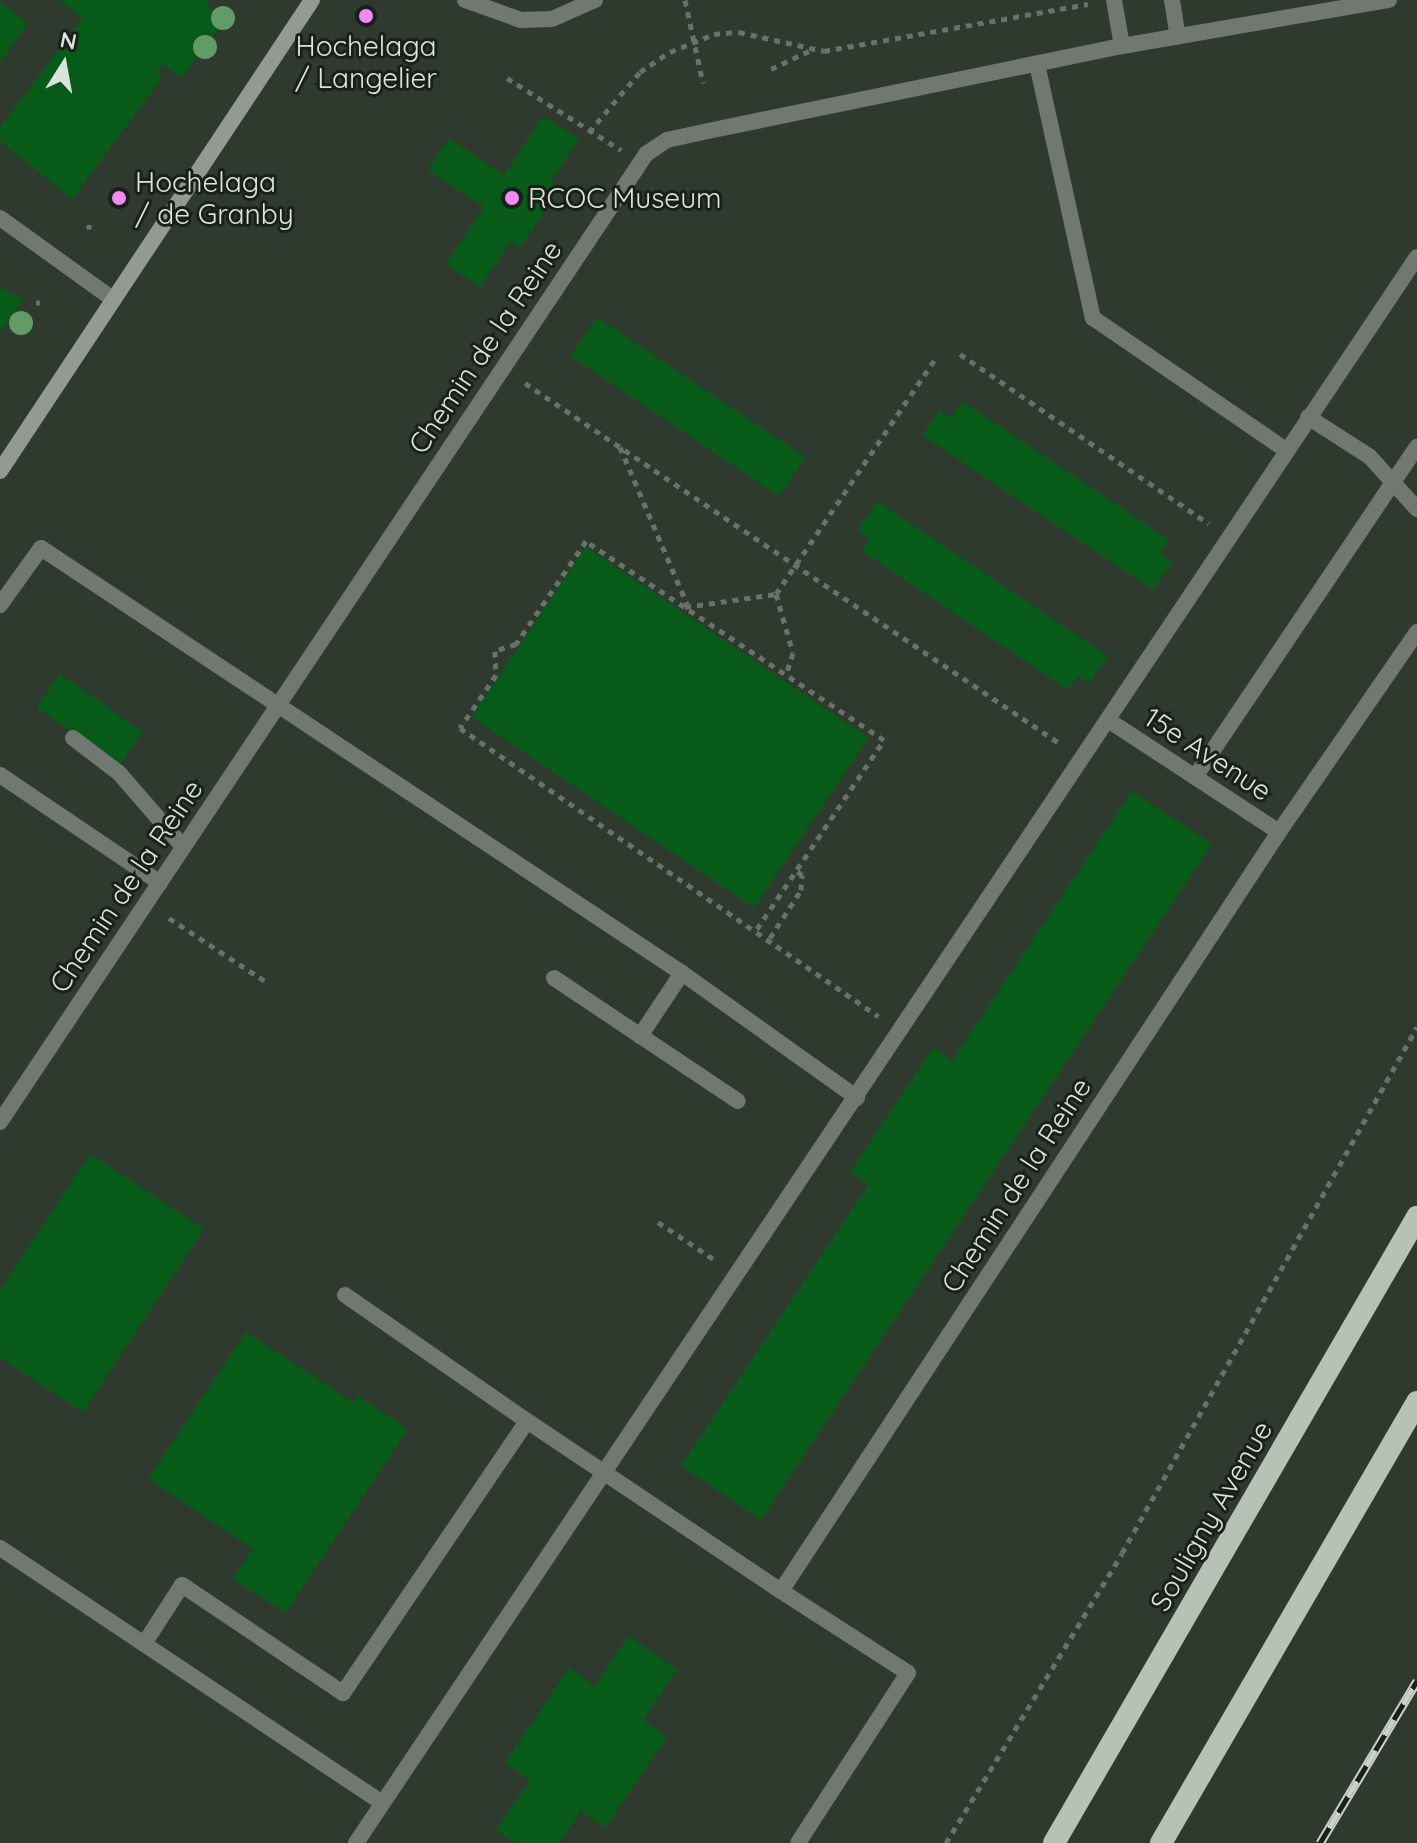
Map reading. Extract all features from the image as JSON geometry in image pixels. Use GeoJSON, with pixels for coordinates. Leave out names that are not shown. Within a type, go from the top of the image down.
{"type":"FeatureCollection","features":[{"type":"Feature","properties":{"kind":"highway","name":"Souligny Avenue"},"geometry":{"type":"LineString","coordinates":[[1054,1843],[1417,1217]]}},
{"type":"Feature","properties":{"kind":"highway"},"geometry":{"type":"LineString","coordinates":[[1161,1843],[1417,1402]]}},
{"type":"Feature","properties":{"kind":"main road"},"geometry":{"type":"LineString","coordinates":[[0,471],[312,0]]}},
{"type":"Feature","properties":{"kind":"street"},"geometry":{"type":"LineString","coordinates":[[465,0],[521,20],[552,19],[595,0]]}},
{"type":"Feature","properties":{"kind":"street"},"geometry":{"type":"LineString","coordinates":[[1172,0],[1178,37]]}},
{"type":"Feature","properties":{"kind":"street","name":"Chemin de la Reine"},"geometry":{"type":"LineString","coordinates":[[0,1122],[646,154],[681,137],[1122,46],[1389,0]]}},
{"type":"Feature","properties":{"kind":"street"},"geometry":{"type":"LineString","coordinates":[[1106,2],[1122,46]]}},
{"type":"Feature","properties":{"kind":"street"},"geometry":{"type":"LineString","coordinates":[[1037,64],[1093,318],[1286,450]]}},
{"type":"Feature","properties":{"kind":"street"},"geometry":{"type":"LineString","coordinates":[[0,218],[114,300]]}},
{"type":"Feature","properties":{"kind":"street"},"geometry":{"type":"LineString","coordinates":[[356,1843],[1417,257]]}},
{"type":"Feature","properties":{"kind":"street"},"geometry":{"type":"LineString","coordinates":[[1308,417],[1370,457],[1417,509]]}},
{"type":"Feature","properties":{"kind":"street"},"geometry":{"type":"LineString","coordinates":[[1195,777],[1417,447]]}},
{"type":"Feature","properties":{"kind":"street"},"geometry":{"type":"LineString","coordinates":[[0,605],[41,548],[682,973],[857,1098]]}},
{"type":"Feature","properties":{"kind":"street","name":"Chemin de la Reine"},"geometry":{"type":"LineString","coordinates":[[781,1591],[1279,832],[1417,632]]}},
{"type":"Feature","properties":{"kind":"street","name":"15e Avenue"},"geometry":{"type":"LineString","coordinates":[[1108,720],[1279,832]]}},
{"type":"Feature","properties":{"kind":"street"},"geometry":{"type":"LineString","coordinates":[[73,738],[119,773],[183,847]]}},
{"type":"Feature","properties":{"kind":"street"},"geometry":{"type":"LineString","coordinates":[[0,775],[160,883]]}},
{"type":"Feature","properties":{"kind":"street"},"geometry":{"type":"LineString","coordinates":[[640,1036],[682,973]]}},
{"type":"Feature","properties":{"kind":"street"},"geometry":{"type":"LineString","coordinates":[[554,978],[738,1101]]}},
{"type":"Feature","properties":{"kind":"street"},"geometry":{"type":"LineString","coordinates":[[345,1295],[602,1473],[908,1673],[798,1843]]}},
{"type":"Feature","properties":{"kind":"street"},"geometry":{"type":"LineString","coordinates":[[144,1644],[182,1585],[343,1693],[527,1421]]}},
{"type":"Feature","properties":{"kind":"street"},"geometry":{"type":"LineString","coordinates":[[0,1548],[382,1803]]}},
{"type":"Feature","properties":{"kind":"path"},"geometry":{"type":"LineString","coordinates":[[685,0],[703,83]]}},
{"type":"Feature","properties":{"kind":"path"},"geometry":{"type":"LineString","coordinates":[[771,69],[809,51],[1106,2]]}},
{"type":"Feature","properties":{"kind":"path"},"geometry":{"type":"LineString","coordinates":[[589,132],[640,72],[693,40],[739,32],[809,51]]}},
{"type":"Feature","properties":{"kind":"path"},"geometry":{"type":"LineString","coordinates":[[507,78],[626,154]]}},
{"type":"Feature","properties":{"kind":"path"},"geometry":{"type":"LineString","coordinates":[[960,354],[1213,527]]}},
{"type":"Feature","properties":{"kind":"path"},"geometry":{"type":"LineString","coordinates":[[686,605],[776,594],[936,358]]}},
{"type":"Feature","properties":{"kind":"path"},"geometry":{"type":"LineString","coordinates":[[525,383],[1063,745]]}},
{"type":"Feature","properties":{"kind":"path"},"geometry":{"type":"LineString","coordinates":[[620,446],[686,605]]}},
{"type":"Feature","properties":{"kind":"path"},"geometry":{"type":"LineString","coordinates":[[757,929],[884,740],[586,541],[516,644],[495,651],[496,675],[460,728],[757,929],[884,1020]]}},
{"type":"Feature","properties":{"kind":"path"},"geometry":{"type":"LineString","coordinates":[[776,594],[793,653],[786,675]]}},
{"type":"Feature","properties":{"kind":"path"},"geometry":{"type":"LineString","coordinates":[[770,938],[801,890],[802,875],[796,870]]}},
{"type":"Feature","properties":{"kind":"path"},"geometry":{"type":"LineString","coordinates":[[190,933],[265,981]]}},
{"type":"Feature","properties":{"kind":"path"},"geometry":{"type":"LineString","coordinates":[[946,1843],[1122,1553],[1417,1027]]}},
{"type":"Feature","properties":{"kind":"path"},"geometry":{"type":"LineString","coordinates":[[658,1222],[716,1260]]}},
{"type":"Feature","properties":{"kind":"building"},"geometry":{"type":"Polygon","coordinates":[[[59,0],[210,0],[206,6],[226,19],[182,78],[163,64],[157,72],[162,78],[72,199],[0,141],[0,127],[83,18],[59,0]]]}},
{"type":"Feature","properties":{"kind":"building"},"geometry":{"type":"Polygon","coordinates":[[[0,2],[28,23],[0,62],[0,2]]]}},
{"type":"Feature","properties":{"kind":"building","name":"RCOC Museum"},"geometry":{"type":"Polygon","coordinates":[[[543,116],[579,139],[550,183],[559,190],[520,248],[511,241],[480,287],[446,264],[484,207],[428,170],[449,138],[504,175],[543,116]]]}},
{"type":"Feature","properties":{"kind":"building"},"geometry":{"type":"Polygon","coordinates":[[[0,288],[24,299],[0,332],[0,288]]]}},
{"type":"Feature","properties":{"kind":"building"},"geometry":{"type":"Polygon","coordinates":[[[597,317],[805,457],[779,496],[571,356],[597,317]]]}},
{"type":"Feature","properties":{"kind":"building"},"geometry":{"type":"Polygon","coordinates":[[[962,401],[1169,540],[1160,554],[1172,562],[1153,590],[922,435],[939,411],[951,418],[962,401]]]}},
{"type":"Feature","properties":{"kind":"building"},"geometry":{"type":"Polygon","coordinates":[[[877,501],[1108,656],[1089,683],[1078,676],[1068,690],[862,551],[870,539],[858,530],[877,501]]]}},
{"type":"Feature","properties":{"kind":"building"},"geometry":{"type":"Polygon","coordinates":[[[586,547],[869,738],[754,908],[471,717],[586,547]]]}},
{"type":"Feature","properties":{"kind":"building"},"geometry":{"type":"Polygon","coordinates":[[[60,674],[143,732],[119,766],[36,708],[60,674]]]}},
{"type":"Feature","properties":{"kind":"building"},"geometry":{"type":"Polygon","coordinates":[[[1132,791],[1212,844],[761,1520],[681,1466],[869,1184],[850,1172],[933,1048],[952,1061],[1132,791]]]}},
{"type":"Feature","properties":{"kind":"building"},"geometry":{"type":"Polygon","coordinates":[[[90,1154],[204,1229],[83,1412],[0,1358],[0,1290],[90,1154]]]}},
{"type":"Feature","properties":{"kind":"building"},"geometry":{"type":"Polygon","coordinates":[[[246,1332],[354,1403],[358,1396],[408,1429],[285,1613],[233,1579],[253,1549],[148,1479],[246,1332]]]}},
{"type":"Feature","properties":{"kind":"building"},"geometry":{"type":"Polygon","coordinates":[[[628,1636],[677,1669],[643,1720],[667,1737],[605,1828],[581,1811],[560,1843],[515,1843],[496,1830],[530,1780],[505,1763],[569,1668],[595,1686],[628,1636]]]}},
{"type":"Feature","properties":{"kind":"railway"},"geometry":{"type":"LineString","coordinates":[[1320,1843],[1417,1681]]}},
{"type":"Feature","properties":{"kind":"place","name":"Hochelaga / Langelier"},"geometry":{"type":"Point","coordinates":[366,16]}},
{"type":"Feature","properties":{"kind":"place","name":"Hochelaga / de Granby"},"geometry":{"type":"Point","coordinates":[119,198]}},
{"type":"Feature","properties":{"kind":"place","name":"RCOC Museum"},"geometry":{"type":"Point","coordinates":[512,198]}}]}
